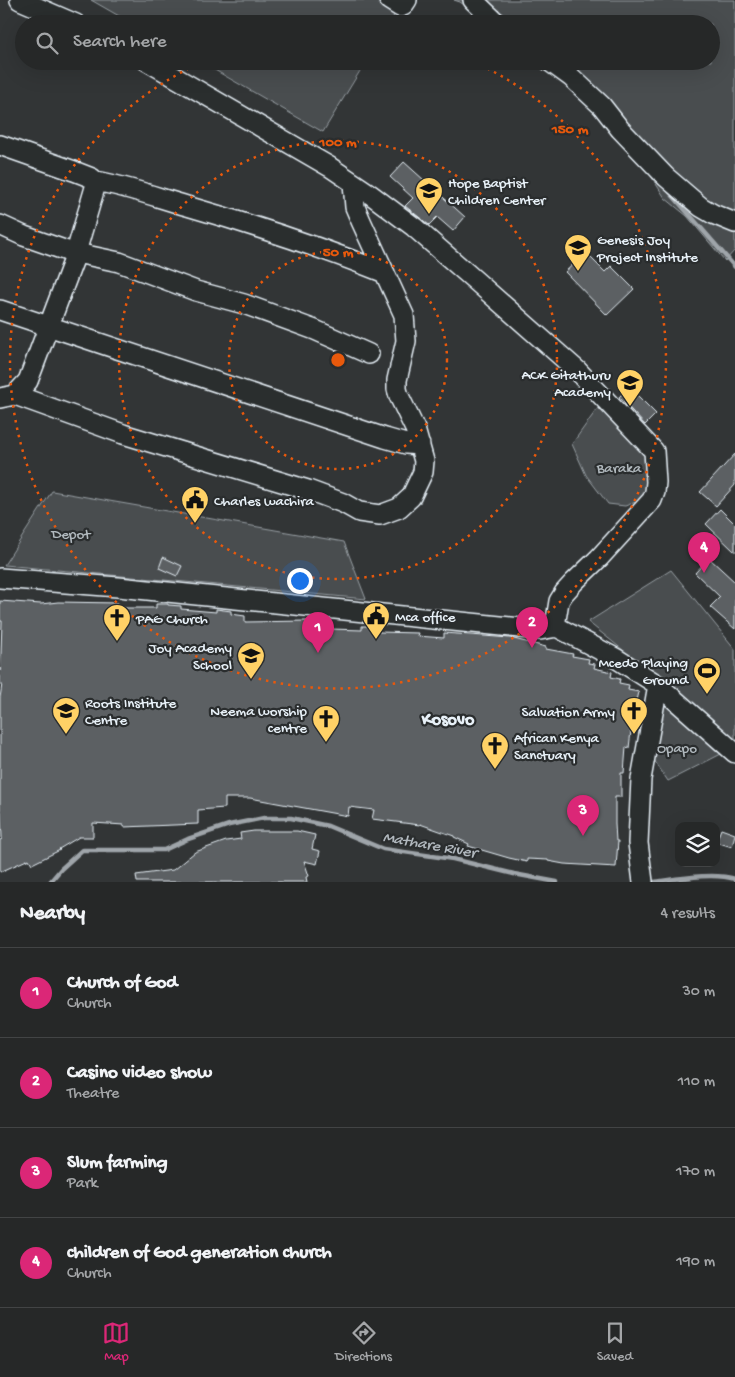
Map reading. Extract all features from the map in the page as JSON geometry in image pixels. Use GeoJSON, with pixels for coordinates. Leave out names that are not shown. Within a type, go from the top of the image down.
{"type":"FeatureCollection","features":[{"type":"Feature","properties":{"kind":"street"},"geometry":{"type":"LineString","coordinates":[[20,0],[55,15]]}},
{"type":"Feature","properties":{"kind":"street"},"geometry":{"type":"LineString","coordinates":[[389,0],[400,7],[404,6],[407,0]]}},
{"type":"Feature","properties":{"kind":"street"},"geometry":{"type":"LineString","coordinates":[[473,0],[489,15]]}},
{"type":"Feature","properties":{"kind":"street"},"geometry":{"type":"LineString","coordinates":[[163,70],[330,167],[370,194],[420,233],[578,371],[654,451],[656,482],[652,500],[600,558],[564,593],[559,601],[555,626]]}},
{"type":"Feature","properties":{"kind":"street"},"geometry":{"type":"LineString","coordinates":[[561,70],[602,106],[620,129],[666,177],[701,206],[713,214],[735,223]]}},
{"type":"Feature","properties":{"kind":"street"},"geometry":{"type":"LineString","coordinates":[[0,145],[74,171],[95,181],[136,190],[239,222],[353,260],[385,273]]}},
{"type":"Feature","properties":{"kind":"street"},"geometry":{"type":"LineString","coordinates":[[8,397],[28,381],[76,252],[96,188],[95,181]]}},
{"type":"Feature","properties":{"kind":"street"},"geometry":{"type":"LineString","coordinates":[[8,397],[308,490],[365,514],[380,515],[399,508],[411,497],[423,472],[424,461],[411,420],[399,396],[397,380],[406,341],[406,326],[404,315],[358,214],[353,183]]}},
{"type":"Feature","properties":{"kind":"street"},"geometry":{"type":"LineString","coordinates":[[0,225],[24,236],[67,251],[119,262],[196,291],[244,304],[273,316],[298,323],[369,354]]}},
{"type":"Feature","properties":{"kind":"street"},"geometry":{"type":"LineString","coordinates":[[0,310],[385,438],[406,444],[420,445]]}},
{"type":"Feature","properties":{"kind":"street"},"geometry":{"type":"LineString","coordinates":[[0,578],[118,587],[540,630],[555,626]]}},
{"type":"Feature","properties":{"kind":"street"},"geometry":{"type":"LineString","coordinates":[[555,626],[617,659],[658,685],[735,753]]}},
{"type":"Feature","properties":{"kind":"street"},"geometry":{"type":"LineString","coordinates":[[643,882],[638,843],[641,779],[658,685]]}},
{"type":"Feature","properties":{"kind":"green space"},"geometry":{"type":"Polygon","coordinates":[[[91,0],[403,0],[394,15],[117,15],[91,0]]]}},
{"type":"Feature","properties":{"kind":"green space"},"geometry":{"type":"Polygon","coordinates":[[[454,0],[735,0],[735,250],[725,261],[687,216],[665,198],[617,123],[553,70],[720,70],[720,15],[478,15],[460,2],[454,0]]]}},
{"type":"Feature","properties":{"kind":"green space"},"geometry":{"type":"Polygon","coordinates":[[[215,70],[361,70],[323,132],[215,70]]]}},
{"type":"Feature","properties":{"kind":"green space","name":"Baraka"},"geometry":{"type":"Polygon","coordinates":[[[600,405],[649,454],[649,497],[625,506],[608,504],[586,475],[572,444],[600,405]]]}},
{"type":"Feature","properties":{"kind":"green space","name":"Depot"},"geometry":{"type":"Polygon","coordinates":[[[52,491],[344,542],[366,599],[4,565],[52,491]]]}},
{"type":"Feature","properties":{"kind":"green space","name":"Mcedo Playing Ground"},"geometry":{"type":"Polygon","coordinates":[[[671,570],[735,649],[735,740],[588,622],[671,570]]]}},
{"type":"Feature","properties":{"kind":"green space","name":"Opapo"},"geometry":{"type":"Polygon","coordinates":[[[662,700],[725,752],[668,781],[648,751],[662,700]]]}},
{"type":"Feature","properties":{"kind":"building"},"geometry":{"type":"Polygon","coordinates":[[[404,162],[465,217],[453,231],[437,217],[429,225],[405,206],[413,198],[390,177],[404,162]]]}},
{"type":"Feature","properties":{"kind":"building"},"geometry":{"type":"Polygon","coordinates":[[[590,257],[605,272],[611,266],[634,289],[607,315],[565,272],[579,259],[583,263],[590,257]]]}},
{"type":"Feature","properties":{"kind":"building"},"geometry":{"type":"Polygon","coordinates":[[[629,387],[656,414],[645,425],[619,397],[629,387]]]}},
{"type":"Feature","properties":{"kind":"building"},"geometry":{"type":"Polygon","coordinates":[[[735,454],[735,485],[716,506],[700,492],[735,454]]]}},
{"type":"Feature","properties":{"kind":"building"},"geometry":{"type":"Polygon","coordinates":[[[720,509],[735,524],[735,552],[706,524],[720,509]]]}},
{"type":"Feature","properties":{"kind":"building"},"geometry":{"type":"Polygon","coordinates":[[[163,557],[182,566],[177,576],[159,568],[163,557]]]}},
{"type":"Feature","properties":{"kind":"building"},"geometry":{"type":"Polygon","coordinates":[[[709,558],[735,582],[735,629],[710,607],[720,597],[695,573],[709,558]]]}},
{"type":"Feature","properties":{"kind":"building"},"geometry":{"type":"Polygon","coordinates":[[[0,601],[41,604],[58,602],[118,603],[118,608],[156,608],[156,604],[168,604],[181,606],[181,609],[216,612],[216,609],[231,611],[231,614],[245,616],[245,622],[307,621],[307,623],[318,624],[318,628],[362,630],[362,626],[379,626],[379,632],[418,633],[417,636],[444,638],[444,633],[510,638],[589,659],[588,663],[595,664],[594,668],[612,672],[611,677],[620,679],[619,683],[629,685],[628,690],[639,692],[630,731],[629,748],[626,747],[624,773],[621,773],[621,797],[615,797],[616,841],[618,841],[616,867],[564,864],[548,860],[527,859],[527,862],[509,858],[468,846],[469,844],[454,836],[420,824],[372,819],[374,810],[349,807],[348,816],[250,798],[225,798],[225,808],[198,810],[198,824],[124,827],[124,825],[93,823],[93,837],[79,837],[60,850],[32,864],[29,859],[0,872],[0,840],[2,839],[0,810],[0,698],[2,684],[0,684],[2,621],[0,621],[0,601]]]}},
{"type":"Feature","properties":{"kind":"building"},"geometry":{"type":"Polygon","coordinates":[[[721,829],[735,834],[732,847],[720,843],[721,829]]]}},
{"type":"Feature","properties":{"kind":"building"},"geometry":{"type":"Polygon","coordinates":[[[254,831],[297,831],[315,835],[312,849],[320,851],[317,864],[304,861],[309,876],[306,877],[307,882],[137,882],[136,875],[173,870],[195,852],[226,841],[241,839],[240,833],[254,831]]]}},
{"type":"Feature","properties":{"kind":"waterway"},"geometry":{"type":"LineString","coordinates":[[668,190],[735,267]]}},
{"type":"Feature","properties":{"kind":"waterway","name":"Mathare River"},"geometry":{"type":"LineString","coordinates":[[50,882],[82,850],[164,850],[188,839],[229,825],[264,818],[291,818],[328,826],[383,849],[453,859],[557,882]]}},
{"type":"Feature","properties":{"kind":"waterway","name":"Mathare River"},"geometry":{"type":"LineString","coordinates":[[654,882],[706,876],[735,879]]}},
{"type":"Feature","properties":{"kind":"place","name":"Hope Baptist Children Center"},"geometry":{"type":"Point","coordinates":[429,215]}},
{"type":"Feature","properties":{"kind":"place","name":"Genesis Joy Project Institute"},"geometry":{"type":"Point","coordinates":[578,272]}},
{"type":"Feature","properties":{"kind":"place","name":"ACK Gitathuru Academy"},"geometry":{"type":"Point","coordinates":[630,407]}},
{"type":"Feature","properties":{"kind":"place","name":"Charles wachira"},"geometry":{"type":"Point","coordinates":[195,524]}},
{"type":"Feature","properties":{"kind":"place","name":"children of God generation church"},"geometry":{"type":"Point","coordinates":[704,573]}},
{"type":"Feature","properties":{"kind":"place","name":"Mca office"},"geometry":{"type":"Point","coordinates":[376,640]}},
{"type":"Feature","properties":{"kind":"place","name":"PAG Church"},"geometry":{"type":"Point","coordinates":[117,642]}},
{"type":"Feature","properties":{"kind":"place","name":"Casino video show"},"geometry":{"type":"Point","coordinates":[532,648]}},
{"type":"Feature","properties":{"kind":"place","name":"Church of God"},"geometry":{"type":"Point","coordinates":[318,653]}},
{"type":"Feature","properties":{"kind":"place","name":"Joy Academy School"},"geometry":{"type":"Point","coordinates":[251,680]}},
{"type":"Feature","properties":{"kind":"place","name":"Mcedo Playing Ground"},"geometry":{"type":"Point","coordinates":[707,695]}},
{"type":"Feature","properties":{"kind":"place","name":"Roots Institute Centre"},"geometry":{"type":"Point","coordinates":[66,735]}},
{"type":"Feature","properties":{"kind":"place","name":"Salvation Army"},"geometry":{"type":"Point","coordinates":[634,735]}},
{"type":"Feature","properties":{"kind":"place","name":"Neema worship centre"},"geometry":{"type":"Point","coordinates":[326,743]}},
{"type":"Feature","properties":{"kind":"place","name":"African Kenya Sanctuary"},"geometry":{"type":"Point","coordinates":[495,770]}},
{"type":"Feature","properties":{"kind":"place","name":"Slum farming"},"geometry":{"type":"Point","coordinates":[583,836]}},
{"type":"Feature","properties":{"kind":"district","name":"Kosovo"},"geometry":{"type":"Point","coordinates":[448,718]}}]}
